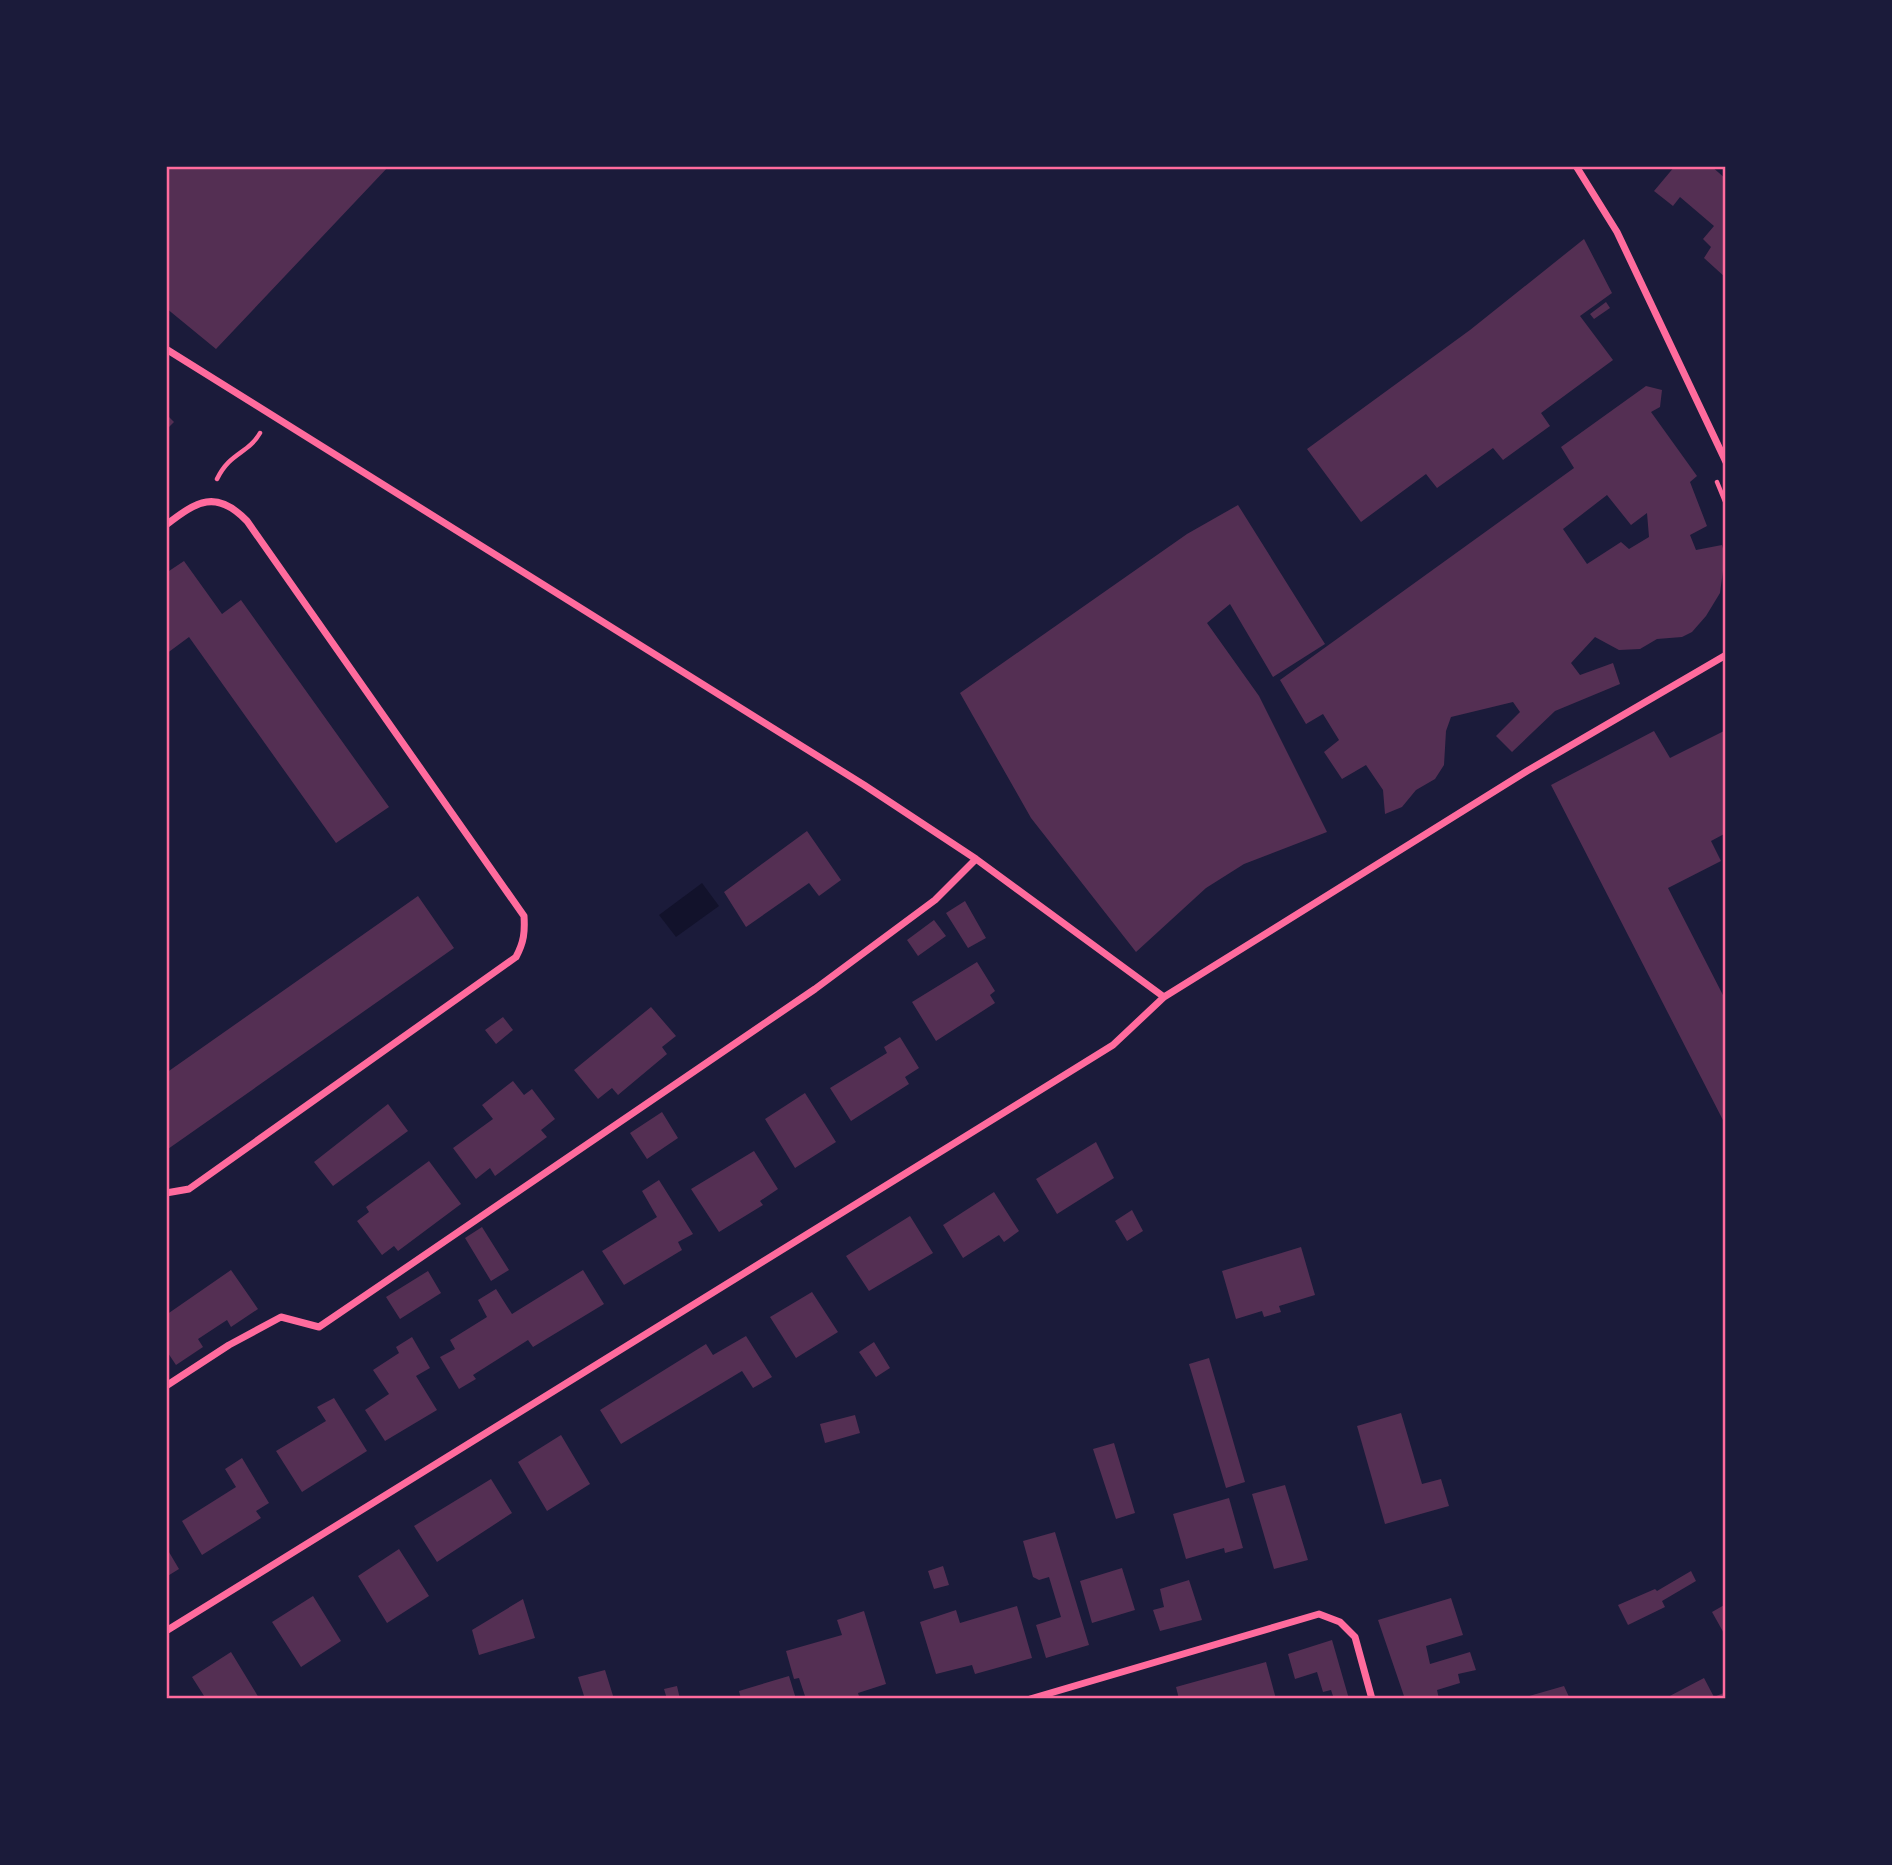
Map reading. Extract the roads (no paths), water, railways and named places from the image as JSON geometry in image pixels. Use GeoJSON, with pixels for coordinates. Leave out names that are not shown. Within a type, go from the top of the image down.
{"type":"FeatureCollection","features":[{"type":"Feature","properties":{"kind":"street"},"geometry":{"type":"LineString","coordinates":[[1576,166],[1617,232],[1726,461]]}},
{"type":"Feature","properties":{"kind":"street"},"geometry":{"type":"LineString","coordinates":[[166,349],[864,785],[976,859],[1164,997]]}},
{"type":"Feature","properties":{"kind":"street"},"geometry":{"type":"LineString","coordinates":[[166,525],[189,508],[213,500],[229,506],[247,521],[524,916],[525,929],[524,942],[516,957],[189,1189],[166,1193]]}},
{"type":"Feature","properties":{"kind":"street"},"geometry":{"type":"LineString","coordinates":[[166,1631],[1113,1045],[1164,997],[1527,771],[1726,655]]}},
{"type":"Feature","properties":{"kind":"street"},"geometry":{"type":"LineString","coordinates":[[166,1386],[229,1345],[281,1317],[319,1327],[815,989],[935,901],[976,859]]}},
{"type":"Feature","properties":{"kind":"street"},"geometry":{"type":"LineString","coordinates":[[1030,1699],[1319,1614],[1340,1622],[1355,1637],[1372,1699]]}}]}
